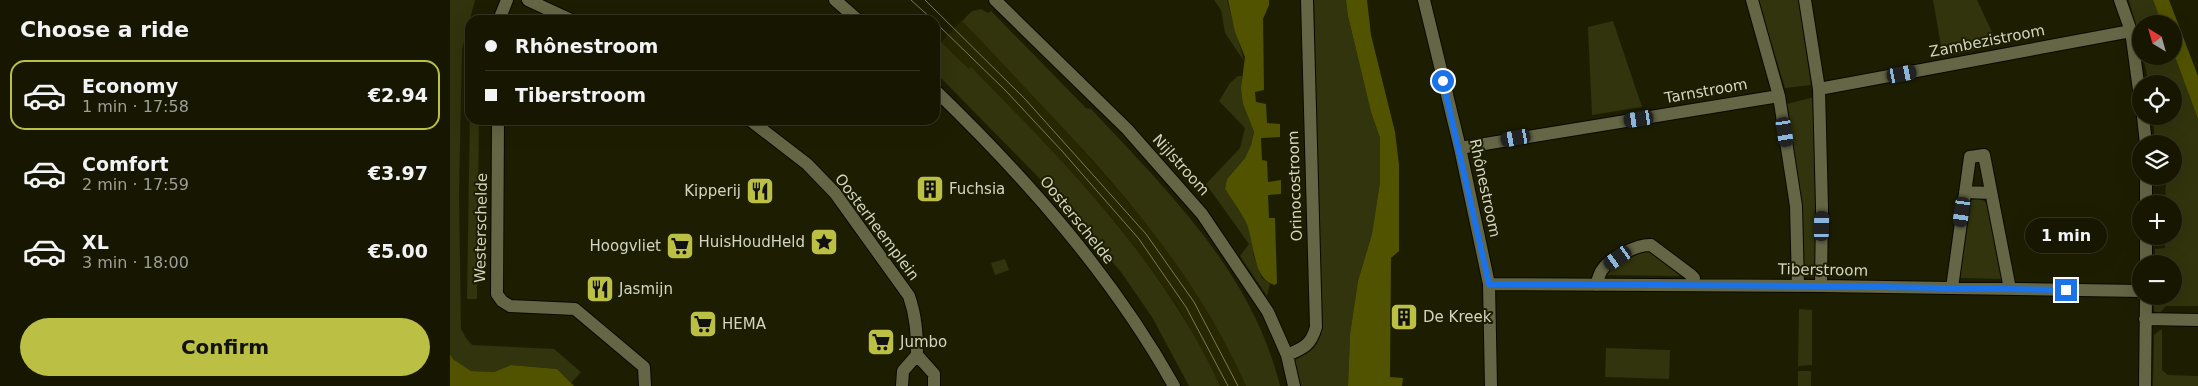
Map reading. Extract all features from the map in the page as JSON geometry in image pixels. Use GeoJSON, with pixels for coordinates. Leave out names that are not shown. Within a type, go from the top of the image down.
{"type":"FeatureCollection","features":[{"type":"Feature","properties":{"kind":"street"},"geometry":{"type":"LineString","coordinates":[[501,15],[507,0]]}},
{"type":"Feature","properties":{"kind":"street"},"geometry":{"type":"LineString","coordinates":[[528,0],[560,15]]}},
{"type":"Feature","properties":{"kind":"street"},"geometry":{"type":"LineString","coordinates":[[835,0],[852,15]]}},
{"type":"Feature","properties":{"kind":"street","name":"Nijlstroom"},"geometry":{"type":"LineString","coordinates":[[995,0],[1127,129],[1202,214],[1268,312],[1287,356],[1294,386]]}},
{"type":"Feature","properties":{"kind":"street","name":"Orinocostroom"},"geometry":{"type":"LineString","coordinates":[[1287,356],[1302,349],[1312,339],[1316,327],[1307,0]]}},
{"type":"Feature","properties":{"kind":"street","name":"Rhônestroom"},"geometry":{"type":"LineString","coordinates":[[1424,0],[1460,148],[1489,284],[1491,386]]}},
{"type":"Feature","properties":{"kind":"street"},"geometry":{"type":"LineString","coordinates":[[1752,0],[1779,96],[1796,206],[1798,286]]}},
{"type":"Feature","properties":{"kind":"street"},"geometry":{"type":"LineString","coordinates":[[1805,0],[1819,90],[1822,207],[1821,286]]}},
{"type":"Feature","properties":{"kind":"street"},"geometry":{"type":"LineString","coordinates":[[2120,0],[2132,31]]}},
{"type":"Feature","properties":{"kind":"street","name":"Zambezistroom"},"geometry":{"type":"LineString","coordinates":[[1819,90],[2132,31]]}},
{"type":"Feature","properties":{"kind":"street","name":"Oosterschelde"},"geometry":{"type":"LineString","coordinates":[[940,95],[1020,178],[1097,269],[1174,386]]}},
{"type":"Feature","properties":{"kind":"street","name":"Tarnstroom"},"geometry":{"type":"LineString","coordinates":[[1460,148],[1779,96]]}},
{"type":"Feature","properties":{"kind":"street","name":"Westerschelde"},"geometry":{"type":"LineString","coordinates":[[498,125],[497,294],[502,301],[510,306],[575,309],[644,366],[645,386]]}},
{"type":"Feature","properties":{"kind":"street","name":"Oosterheemplein"},"geometry":{"type":"LineString","coordinates":[[756,125],[807,164],[835,193],[881,257],[908,296],[913,309],[917,331],[917,355]]}},
{"type":"Feature","properties":{"kind":"street"},"geometry":{"type":"LineString","coordinates":[[1952,288],[1970,156],[1984,155],[2010,289]]}},
{"type":"Feature","properties":{"kind":"street"},"geometry":{"type":"LineString","coordinates":[[1965,192],[1992,193]]}},
{"type":"Feature","properties":{"kind":"street"},"geometry":{"type":"LineString","coordinates":[[1596,285],[1603,268],[1633,247],[1644,245],[1651,246],[1691,275],[1694,278],[1693,286]]}},
{"type":"Feature","properties":{"kind":"street","name":"Tiberstroom"},"geometry":{"type":"LineString","coordinates":[[1489,284],[1821,286],[2132,291]]}},
{"type":"Feature","properties":{"kind":"street"},"geometry":{"type":"LineString","coordinates":[[2145,386],[2146,305]]}},
{"type":"Feature","properties":{"kind":"street"},"geometry":{"type":"LineString","coordinates":[[2145,319],[2198,320]]}},
{"type":"Feature","properties":{"kind":"street"},"geometry":{"type":"LineString","coordinates":[[902,386],[903,371],[917,355],[934,374],[934,386]]}},
{"type":"Feature","properties":{"kind":"shaded area"},"geometry":{"type":"Polygon","coordinates":[[[450,0],[475,0],[471,15],[465,15],[465,38],[462,49],[459,192],[461,329],[472,345],[554,349],[581,372],[571,383],[557,369],[511,365],[494,372],[471,371],[453,359],[450,354],[450,0]]]}},
{"type":"Feature","properties":{"kind":"shaded area"},"geometry":{"type":"Polygon","coordinates":[[[1214,0],[1227,0],[1244,61],[1225,33],[1221,10],[1214,0]]]}},
{"type":"Feature","properties":{"kind":"shaded area"},"geometry":{"type":"Polygon","coordinates":[[[1228,0],[1269,0],[1269,5],[1263,19],[1264,90],[1255,92],[1256,102],[1266,104],[1267,123],[1280,124],[1280,137],[1261,138],[1262,160],[1267,161],[1268,182],[1281,180],[1281,194],[1268,195],[1269,218],[1275,218],[1277,283],[1275,285],[1268,282],[1262,276],[1255,259],[1246,222],[1225,189],[1227,179],[1245,158],[1254,132],[1243,104],[1241,88],[1245,57],[1235,32],[1228,0]]]}},
{"type":"Feature","properties":{"kind":"shaded area"},"geometry":{"type":"Polygon","coordinates":[[[1314,0],[1346,0],[1348,16],[1371,112],[1380,138],[1380,182],[1372,234],[1358,281],[1350,334],[1348,386],[1300,386],[1295,360],[1315,346],[1321,331],[1314,0]]]}},
{"type":"Feature","properties":{"kind":"shaded area"},"geometry":{"type":"Polygon","coordinates":[[[1346,0],[1367,0],[1371,35],[1395,132],[1399,165],[1399,251],[1391,258],[1390,377],[1403,378],[1402,386],[1348,386],[1350,334],[1358,281],[1372,234],[1380,182],[1380,138],[1371,112],[1348,16],[1346,0]]]}},
{"type":"Feature","properties":{"kind":"shaded area"},"geometry":{"type":"Polygon","coordinates":[[[1758,0],[1799,0],[1811,85],[1785,88],[1758,0]]]}},
{"type":"Feature","properties":{"kind":"shaded area"},"geometry":{"type":"Polygon","coordinates":[[[1933,0],[1977,0],[1998,45],[1943,57],[1933,0]]]}},
{"type":"Feature","properties":{"kind":"shaded area"},"geometry":{"type":"Polygon","coordinates":[[[2129,0],[2153,0],[2159,15],[2133,15],[2129,0]]]}},
{"type":"Feature","properties":{"kind":"shaded area"},"geometry":{"type":"Polygon","coordinates":[[[2153,0],[2169,0],[2175,15],[2159,15],[2153,0]]]}},
{"type":"Feature","properties":{"kind":"shaded area"},"geometry":{"type":"Polygon","coordinates":[[[981,9],[988,13],[991,11],[1086,108],[1091,109],[1149,171],[1204,236],[1228,270],[1250,307],[1267,345],[1280,386],[1246,386],[1206,309],[1183,273],[1157,238],[1103,172],[962,21],[972,11],[981,9]]]}},
{"type":"Feature","properties":{"kind":"shaded area"},"geometry":{"type":"Polygon","coordinates":[[[962,20],[1074,140],[1152,230],[1201,299],[1232,355],[1246,386],[1220,386],[1180,310],[1114,220],[1012,109],[971,68],[969,69],[941,42],[962,20]]]}},
{"type":"Feature","properties":{"kind":"shaded area"},"geometry":{"type":"Polygon","coordinates":[[[1613,21],[1642,107],[1592,115],[1588,27],[1613,21]]]}},
{"type":"Feature","properties":{"kind":"shaded area"},"geometry":{"type":"Polygon","coordinates":[[[2182,34],[2198,76],[2198,119],[2182,75],[2178,65],[2182,65],[2182,34]]]}},
{"type":"Feature","properties":{"kind":"shaded area"},"geometry":{"type":"Polygon","coordinates":[[[940,43],[969,69],[971,67],[1042,140],[1076,177],[1141,255],[1197,340],[1220,386],[1189,386],[1152,317],[1121,272],[1050,189],[940,77],[940,43]]]}},
{"type":"Feature","properties":{"kind":"shaded area"},"geometry":{"type":"Polygon","coordinates":[[[2145,65],[2178,65],[2182,75],[2147,75],[2145,65]]]}},
{"type":"Feature","properties":{"kind":"shaded area"},"geometry":{"type":"Polygon","coordinates":[[[1238,76],[1242,76],[1243,104],[1254,132],[1245,158],[1227,179],[1225,189],[1246,221],[1254,243],[1253,254],[1262,278],[1270,284],[1267,296],[1240,256],[1249,244],[1206,184],[1240,148],[1245,128],[1219,101],[1230,83],[1238,76]]]}},
{"type":"Feature","properties":{"kind":"shaded area"},"geometry":{"type":"Polygon","coordinates":[[[2182,76],[2198,119],[2198,306],[2166,306],[2159,314],[2154,311],[2154,305],[2182,305],[2182,255],[2155,255],[2155,249],[2165,248],[2165,245],[2182,245],[2182,195],[2165,195],[2166,185],[2182,185],[2182,135],[2154,135],[2154,125],[2182,125],[2182,76]]]}},
{"type":"Feature","properties":{"kind":"shaded area"},"geometry":{"type":"Polygon","coordinates":[[[1814,97],[1818,206],[1814,277],[1804,276],[1801,202],[1787,104],[1814,97]]]}},
{"type":"Feature","properties":{"kind":"shaded area"},"geometry":{"type":"Polygon","coordinates":[[[470,125],[479,125],[477,299],[467,299],[470,125]]]}},
{"type":"Feature","properties":{"kind":"shaded area"},"geometry":{"type":"Polygon","coordinates":[[[1974,199],[1981,199],[1987,203],[2002,279],[1959,278],[1969,202],[1974,199]]]}},
{"type":"Feature","properties":{"kind":"shaded area"},"geometry":{"type":"Polygon","coordinates":[[[1637,251],[1650,251],[1681,274],[1679,276],[1606,275],[1637,251]]]}},
{"type":"Feature","properties":{"kind":"shaded area"},"geometry":{"type":"Polygon","coordinates":[[[1005,259],[1009,270],[995,275],[991,263],[1005,259]]]}},
{"type":"Feature","properties":{"kind":"shaded area"},"geometry":{"type":"Polygon","coordinates":[[[1799,309],[1812,310],[1812,365],[1798,366],[1799,309]]]}},
{"type":"Feature","properties":{"kind":"shaded area"},"geometry":{"type":"Polygon","coordinates":[[[2162,330],[2162,370],[2168,375],[2198,376],[2198,386],[2153,386],[2154,335],[2162,330]]]}},
{"type":"Feature","properties":{"kind":"shaded area"},"geometry":{"type":"Polygon","coordinates":[[[1606,348],[1670,350],[1669,379],[1605,377],[1606,348]]]}},
{"type":"Feature","properties":{"kind":"shaded area"},"geometry":{"type":"Polygon","coordinates":[[[450,354],[453,359],[471,371],[494,372],[511,365],[557,369],[574,386],[450,386],[450,354]]]}},
{"type":"Feature","properties":{"kind":"shaded area"},"geometry":{"type":"Polygon","coordinates":[[[1798,371],[1811,371],[1811,386],[1798,386],[1798,371]]]}},
{"type":"Feature","properties":{"kind":"tram line"},"geometry":{"type":"LineString","coordinates":[[911,0],[928,15]]}},
{"type":"Feature","properties":{"kind":"tram line"},"geometry":{"type":"LineString","coordinates":[[925,0],[1025,99],[1146,234],[1194,302],[1238,386]]}},
{"type":"Feature","properties":{"kind":"tram line"},"geometry":{"type":"LineString","coordinates":[[940,27],[1006,91],[1062,151],[1139,239],[1186,307],[1228,386]]}},
{"type":"Feature","properties":{"kind":"place","name":"Fuchsia"},"geometry":{"type":"Point","coordinates":[930,189]}},
{"type":"Feature","properties":{"kind":"place","name":"Kipperij"},"geometry":{"type":"Point","coordinates":[760,191]}},
{"type":"Feature","properties":{"kind":"place","name":"HuisHoudHeld"},"geometry":{"type":"Point","coordinates":[824,242]}},
{"type":"Feature","properties":{"kind":"place","name":"Hoogvliet"},"geometry":{"type":"Point","coordinates":[680,246]}},
{"type":"Feature","properties":{"kind":"place","name":"Jasmijn"},"geometry":{"type":"Point","coordinates":[600,289]}},
{"type":"Feature","properties":{"kind":"place","name":"De Kreek"},"geometry":{"type":"Point","coordinates":[1404,317]}},
{"type":"Feature","properties":{"kind":"place","name":"HEMA"},"geometry":{"type":"Point","coordinates":[703,324]}},
{"type":"Feature","properties":{"kind":"place","name":"Jumbo"},"geometry":{"type":"Point","coordinates":[881,342]}},
{"type":"Feature","properties":{"kind":"route"},"geometry":{"type":"LineString","coordinates":[[1443,81],[1460,148],[1489,284],[2066,290]]}}]}
